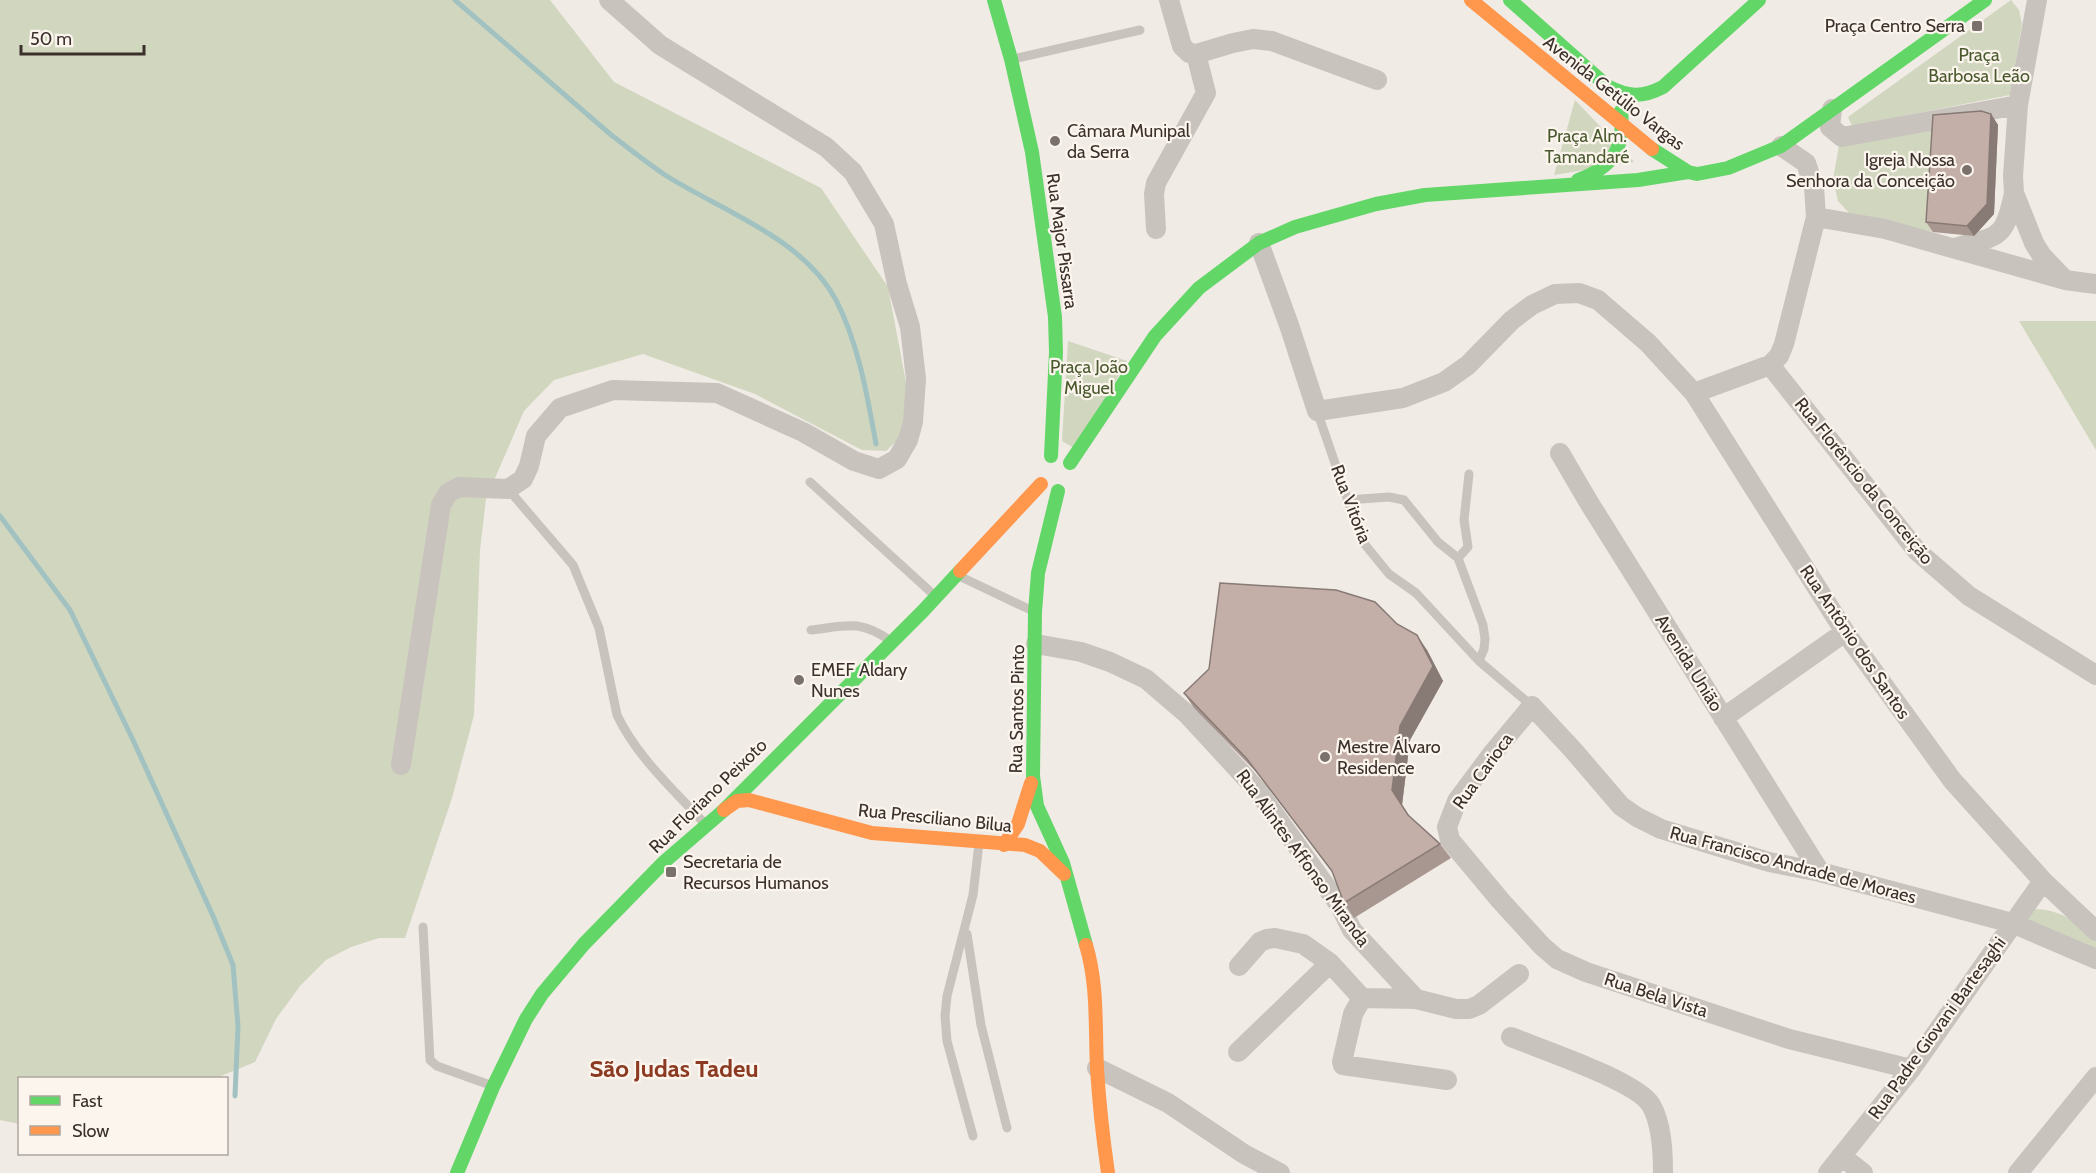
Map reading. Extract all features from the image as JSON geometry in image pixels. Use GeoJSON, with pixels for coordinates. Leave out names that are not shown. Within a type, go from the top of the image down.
{"type":"FeatureCollection","features":[{"type":"Feature","properties":{"kind":"street"},"geometry":{"type":"LineString","coordinates":[[401,765],[441,505],[448,493],[459,487],[508,489],[523,479],[530,466],[536,436],[560,408],[613,390],[717,393],[803,432],[854,461],[879,469],[897,459],[908,440],[913,422],[916,379],[910,327],[897,284],[884,224],[853,172],[826,147],[660,45],[609,0]]}},
{"type":"Feature","properties":{"kind":"street","name":"Rua Major Pissarra"},"geometry":{"type":"LineString","coordinates":[[994,0],[1011,59],[1032,152],[1055,317],[1056,352],[1051,456]]}},
{"type":"Feature","properties":{"kind":"street"},"geometry":{"type":"LineString","coordinates":[[1169,0],[1185,51],[1196,54],[1253,39],[1272,41],[1377,80]]}},
{"type":"Feature","properties":{"kind":"street","name":"Avenida Getúlio Vargas"},"geometry":{"type":"LineString","coordinates":[[1471,0],[1623,127],[1688,172],[1708,173],[1728,168],[1781,146]]}},
{"type":"Feature","properties":{"kind":"street"},"geometry":{"type":"LineString","coordinates":[[1491,17],[1508,0]]}},
{"type":"Feature","properties":{"kind":"street","name":"Avenida Getúlio Vargas"},"geometry":{"type":"LineString","coordinates":[[1508,0],[1617,92],[1649,99],[1759,0]]}},
{"type":"Feature","properties":{"kind":"street"},"geometry":{"type":"LineString","coordinates":[[1694,393],[1770,365],[1779,356],[1784,344],[1816,217],[1814,187],[1806,163],[1781,146],[1985,0]]}},
{"type":"Feature","properties":{"kind":"street"},"geometry":{"type":"LineString","coordinates":[[1954,248],[1992,238],[2000,233],[2008,220],[2014,193],[2018,105],[2037,0]]}},
{"type":"Feature","properties":{"kind":"street"},"geometry":{"type":"LineString","coordinates":[[999,20],[1010,7]]}},
{"type":"Feature","properties":{"kind":"street"},"geometry":{"type":"LineString","coordinates":[[1156,229],[1154,194],[1156,183],[1206,93],[1196,54]]}},
{"type":"Feature","properties":{"kind":"street"},"geometry":{"type":"LineString","coordinates":[[1570,183],[1602,170],[1621,142],[1623,127],[1617,92]]}},
{"type":"Feature","properties":{"kind":"street"},"geometry":{"type":"LineString","coordinates":[[1832,109],[1830,127],[1842,138],[2018,105]]}},
{"type":"Feature","properties":{"kind":"street"},"geometry":{"type":"LineString","coordinates":[[1646,127],[1651,148]]}},
{"type":"Feature","properties":{"kind":"street","name":"Rua Santos Pinto"},"geometry":{"type":"LineString","coordinates":[[1108,1173],[1097,1068],[1096,1001],[1092,964],[1063,863],[1037,806],[1034,776],[1035,612],[1038,573],[1067,478],[1155,336],[1199,288],[1224,267],[1259,243],[1295,227],[1376,204],[1425,195],[1638,180],[1688,172]]}},
{"type":"Feature","properties":{"kind":"street"},"geometry":{"type":"LineString","coordinates":[[2014,193],[2034,243],[2042,256],[2065,280]]}},
{"type":"Feature","properties":{"kind":"street"},"geometry":{"type":"LineString","coordinates":[[1816,217],[1885,229],[2065,280],[2096,284]]}},
{"type":"Feature","properties":{"kind":"street","name":"Rua Vitória"},"geometry":{"type":"LineString","coordinates":[[1259,243],[1317,411]]}},
{"type":"Feature","properties":{"kind":"street","name":"Rua Antônio dos Santos"},"geometry":{"type":"LineString","coordinates":[[1317,411],[1403,398],[1444,382],[1468,365],[1512,320],[1532,305],[1555,294],[1579,292],[1598,300],[1648,343],[1694,393],[1845,632],[1952,780],[2043,881],[2096,931]]}},
{"type":"Feature","properties":{"kind":"street","name":"Rua Florêncio da Conceição"},"geometry":{"type":"LineString","coordinates":[[1770,365],[1917,551],[1969,596],[2096,675]]}},
{"type":"Feature","properties":{"kind":"street","name":"Avenida União"},"geometry":{"type":"LineString","coordinates":[[1560,453],[1820,872]]}},
{"type":"Feature","properties":{"kind":"street"},"geometry":{"type":"LineString","coordinates":[[1058,455],[1067,478],[1048,490],[1037,476],[1038,467],[1043,459],[1058,455]]}},
{"type":"Feature","properties":{"kind":"street","name":"Rua Floriano Peixoto"},"geometry":{"type":"LineString","coordinates":[[462,1171],[493,1087],[526,1019],[542,994],[584,944],[664,862],[723,811],[891,642],[1041,484]]}},
{"type":"Feature","properties":{"kind":"street"},"geometry":{"type":"LineString","coordinates":[[1723,718],[1845,632]]}},
{"type":"Feature","properties":{"kind":"street","name":"Rua Alintes Affonso Miranda"},"geometry":{"type":"LineString","coordinates":[[1036,644],[1081,652],[1110,662],[1146,679],[1188,715],[1257,790],[1340,906],[1352,930],[1416,999]]}},
{"type":"Feature","properties":{"kind":"street","name":"Rua Carioca"},"geometry":{"type":"LineString","coordinates":[[1450,840],[1447,827],[1457,801],[1532,706]]}},
{"type":"Feature","properties":{"kind":"street","name":"Rua Francisco Andrade de Moraes"},"geometry":{"type":"LineString","coordinates":[[1532,706],[1622,806],[1636,817],[1661,829],[1758,859],[1820,872],[2012,923],[2096,959]]}},
{"type":"Feature","properties":{"kind":"street"},"geometry":{"type":"LineString","coordinates":[[762,770],[758,787],[772,806]]}},
{"type":"Feature","properties":{"kind":"street"},"geometry":{"type":"LineString","coordinates":[[1004,845],[1016,830],[1034,776]]}},
{"type":"Feature","properties":{"kind":"street","name":"Rua Presciliano Bilua"},"geometry":{"type":"LineString","coordinates":[[723,811],[742,800],[872,833],[1025,845],[1040,851],[1066,877]]}},
{"type":"Feature","properties":{"kind":"street","name":"Rua Bela Vista"},"geometry":{"type":"LineString","coordinates":[[1450,840],[1500,900],[1557,959],[1586,972],[1789,1039],[1911,1069]]}},
{"type":"Feature","properties":{"kind":"street","name":"Rua Padre Giovani Bartesaghi"},"geometry":{"type":"LineString","coordinates":[[1828,1173],[1911,1069],[2043,881]]}},
{"type":"Feature","properties":{"kind":"street"},"geometry":{"type":"LineString","coordinates":[[1239,966],[1260,942],[1275,938],[1303,944],[1330,963],[1362,998],[1416,999],[1456,1009],[1469,1009],[1479,1005],[1519,974]]}},
{"type":"Feature","properties":{"kind":"street"},"geometry":{"type":"LineString","coordinates":[[1238,1052],[1330,963]]}},
{"type":"Feature","properties":{"kind":"street"},"geometry":{"type":"LineString","coordinates":[[1362,998],[1353,1014],[1343,1065],[1447,1080]]}},
{"type":"Feature","properties":{"kind":"street"},"geometry":{"type":"LineString","coordinates":[[1511,1037],[1606,1075],[1636,1092],[1650,1104],[1656,1118],[1663,1150],[1663,1173]]}},
{"type":"Feature","properties":{"kind":"street"},"geometry":{"type":"LineString","coordinates":[[1097,1068],[1168,1103],[1244,1154],[1280,1173]]}},
{"type":"Feature","properties":{"kind":"street"},"geometry":{"type":"LineString","coordinates":[[2018,1173],[2096,1077]]}},
{"type":"Feature","properties":{"kind":"street"},"geometry":{"type":"LineString","coordinates":[[1841,1156],[1863,1173]]}},
{"type":"Feature","properties":{"kind":"lane"},"geometry":{"type":"LineString","coordinates":[[1011,59],[1140,30]]}},
{"type":"Feature","properties":{"kind":"lane","name":"Rua Vitória"},"geometry":{"type":"LineString","coordinates":[[1317,411],[1362,541],[1389,573],[1416,593],[1479,661],[1532,706]]}},
{"type":"Feature","properties":{"kind":"lane"},"geometry":{"type":"LineString","coordinates":[[1458,558],[1468,547],[1464,520],[1468,474]]}},
{"type":"Feature","properties":{"kind":"lane"},"geometry":{"type":"LineString","coordinates":[[810,482],[936,596]]}},
{"type":"Feature","properties":{"kind":"lane"},"geometry":{"type":"LineString","coordinates":[[508,489],[573,565],[599,628],[617,715],[622,726],[638,751],[706,825]]}},
{"type":"Feature","properties":{"kind":"lane"},"geometry":{"type":"LineString","coordinates":[[1347,500],[1389,497],[1404,500],[1438,543],[1458,558],[1483,626],[1484,649],[1479,661]]}},
{"type":"Feature","properties":{"kind":"lane"},"geometry":{"type":"LineString","coordinates":[[956,575],[1035,612]]}},
{"type":"Feature","properties":{"kind":"lane"},"geometry":{"type":"LineString","coordinates":[[811,630],[866,627],[891,642]]}},
{"type":"Feature","properties":{"kind":"lane"},"geometry":{"type":"LineString","coordinates":[[973,1136],[947,1041],[945,1016],[947,996],[973,895],[979,843]]}},
{"type":"Feature","properties":{"kind":"lane"},"geometry":{"type":"LineString","coordinates":[[423,927],[430,1060],[437,1066],[493,1087]]}},
{"type":"Feature","properties":{"kind":"lane"},"geometry":{"type":"LineString","coordinates":[[966,928],[981,1025],[1007,1128]]}},
{"type":"Feature","properties":{"kind":"green space"},"geometry":{"type":"Polygon","coordinates":[[[0,0],[550,0],[614,82],[821,188],[888,287],[911,409],[904,434],[886,451],[862,450],[755,394],[643,354],[554,380],[524,411],[486,499],[480,550],[474,715],[452,798],[405,938],[379,938],[351,947],[326,960],[300,986],[276,1019],[255,1062],[218,1077],[18,1077],[18,1124],[0,1120],[0,0]]]}},
{"type":"Feature","properties":{"kind":"green space","name":"Praça Barbosa Leão"},"geometry":{"type":"Polygon","coordinates":[[[2011,0],[2019,10],[2022,24],[2010,95],[1852,126],[1848,117],[2011,0]]]}},
{"type":"Feature","properties":{"kind":"green space","name":"Praça Alm. Tamandaré"},"geometry":{"type":"Polygon","coordinates":[[[1575,100],[1634,162],[1554,175],[1575,100]]]}},
{"type":"Feature","properties":{"kind":"green space"},"geometry":{"type":"Polygon","coordinates":[[[1940,125],[1933,232],[1851,215],[1838,201],[1833,180],[1839,145],[1940,125]]]}},
{"type":"Feature","properties":{"kind":"green space"},"geometry":{"type":"Polygon","coordinates":[[[2019,321],[2096,321],[2096,450],[2019,321]]]}},
{"type":"Feature","properties":{"kind":"green space","name":"Praça João Miguel"},"geometry":{"type":"Polygon","coordinates":[[[1068,341],[1127,361],[1077,450],[1062,441],[1068,341]]]}},
{"type":"Feature","properties":{"kind":"green space"},"geometry":{"type":"Polygon","coordinates":[[[2030,909],[2058,913],[2074,921],[2096,939],[2096,953],[2027,922],[2030,909]]]}},
{"type":"Feature","properties":{"kind":"building","name":"Igreja Nossa Senhora da Conceição"},"geometry":{"type":"Polygon","coordinates":[[[1981,111],[1991,114],[1987,204],[1967,226],[1926,222],[1933,115],[1981,111]]]}},
{"type":"Feature","properties":{"kind":"building","name":"Mestre Álvaro Residence"},"geometry":{"type":"Polygon","coordinates":[[[1220,583],[1336,590],[1375,602],[1397,624],[1417,635],[1433,666],[1400,726],[1392,790],[1408,815],[1440,844],[1344,903],[1332,871],[1247,759],[1184,693],[1209,669],[1220,583]]]}},
{"type":"Feature","properties":{"kind":"waterway"},"geometry":{"type":"LineString","coordinates":[[455,0],[630,150],[665,175],[760,228],[803,259],[822,278],[836,300],[851,335],[861,370],[876,444]]}},
{"type":"Feature","properties":{"kind":"waterway"},"geometry":{"type":"LineString","coordinates":[[0,516],[70,610],[133,740],[233,965],[238,1026],[235,1096]]}},
{"type":"Feature","properties":{"kind":"traffic: fast"},"geometry":{"type":"LineString","coordinates":[[994,0],[1011,59],[1032,152],[1055,317],[1056,352],[1051,456]]}},
{"type":"Feature","properties":{"kind":"traffic: fast"},"geometry":{"type":"LineString","coordinates":[[1510,0],[1607,86],[1635,95],[1663,87],[1759,0]]}},
{"type":"Feature","properties":{"kind":"traffic: fast"},"geometry":{"type":"LineString","coordinates":[[1652,149],[1688,172],[1697,174],[1728,168],[1781,146],[1985,0]]}},
{"type":"Feature","properties":{"kind":"traffic: fast"},"geometry":{"type":"LineString","coordinates":[[1578,180],[1600,169],[1614,155],[1621,136],[1621,111]]}},
{"type":"Feature","properties":{"kind":"traffic: fast"},"geometry":{"type":"LineString","coordinates":[[1070,463],[1155,336],[1199,288],[1259,243],[1295,227],[1376,204],[1425,195],[1638,180],[1688,172]]}},
{"type":"Feature","properties":{"kind":"traffic: fast"},"geometry":{"type":"LineString","coordinates":[[1058,491],[1038,573],[1035,612],[1033,776],[1037,806],[1063,863],[1086,945]]}},
{"type":"Feature","properties":{"kind":"traffic: fast"},"geometry":{"type":"LineString","coordinates":[[457,1173],[493,1087],[526,1019],[542,994],[584,944],[664,862],[723,811],[960,571]]}},
{"type":"Feature","properties":{"kind":"traffic: slow"},"geometry":{"type":"LineString","coordinates":[[1471,0],[1652,149]]}},
{"type":"Feature","properties":{"kind":"traffic: slow"},"geometry":{"type":"LineString","coordinates":[[960,571],[1041,484]]}},
{"type":"Feature","properties":{"kind":"traffic: slow"},"geometry":{"type":"LineString","coordinates":[[1004,845],[1018,824],[1031,783]]}},
{"type":"Feature","properties":{"kind":"traffic: slow"},"geometry":{"type":"LineString","coordinates":[[724,810],[737,801],[749,800],[872,833],[1025,845],[1040,851],[1064,874]]}},
{"type":"Feature","properties":{"kind":"traffic: slow"},"geometry":{"type":"LineString","coordinates":[[1086,945],[1094,990],[1098,1081],[1108,1173]]}},
{"type":"Feature","properties":{"kind":"place","name":"Praça Centro Serra"},"geometry":{"type":"Point","coordinates":[1977,26]}},
{"type":"Feature","properties":{"kind":"place","name":"Câmara Munipal da Serra"},"geometry":{"type":"Point","coordinates":[1055,141]}},
{"type":"Feature","properties":{"kind":"place","name":"Igreja Nossa Senhora da Conceição"},"geometry":{"type":"Point","coordinates":[1967,170]}},
{"type":"Feature","properties":{"kind":"place","name":"EMEF Aldary Nunes"},"geometry":{"type":"Point","coordinates":[799,680]}},
{"type":"Feature","properties":{"kind":"place","name":"Mestre Álvaro Residence"},"geometry":{"type":"Point","coordinates":[1325,757]}},
{"type":"Feature","properties":{"kind":"place","name":"Secretaria de Recursos Humanos"},"geometry":{"type":"Point","coordinates":[671,872]}},
{"type":"Feature","properties":{"kind":"district","name":"São Judas Tadeu"},"geometry":{"type":"Point","coordinates":[674,1069]}}]}
